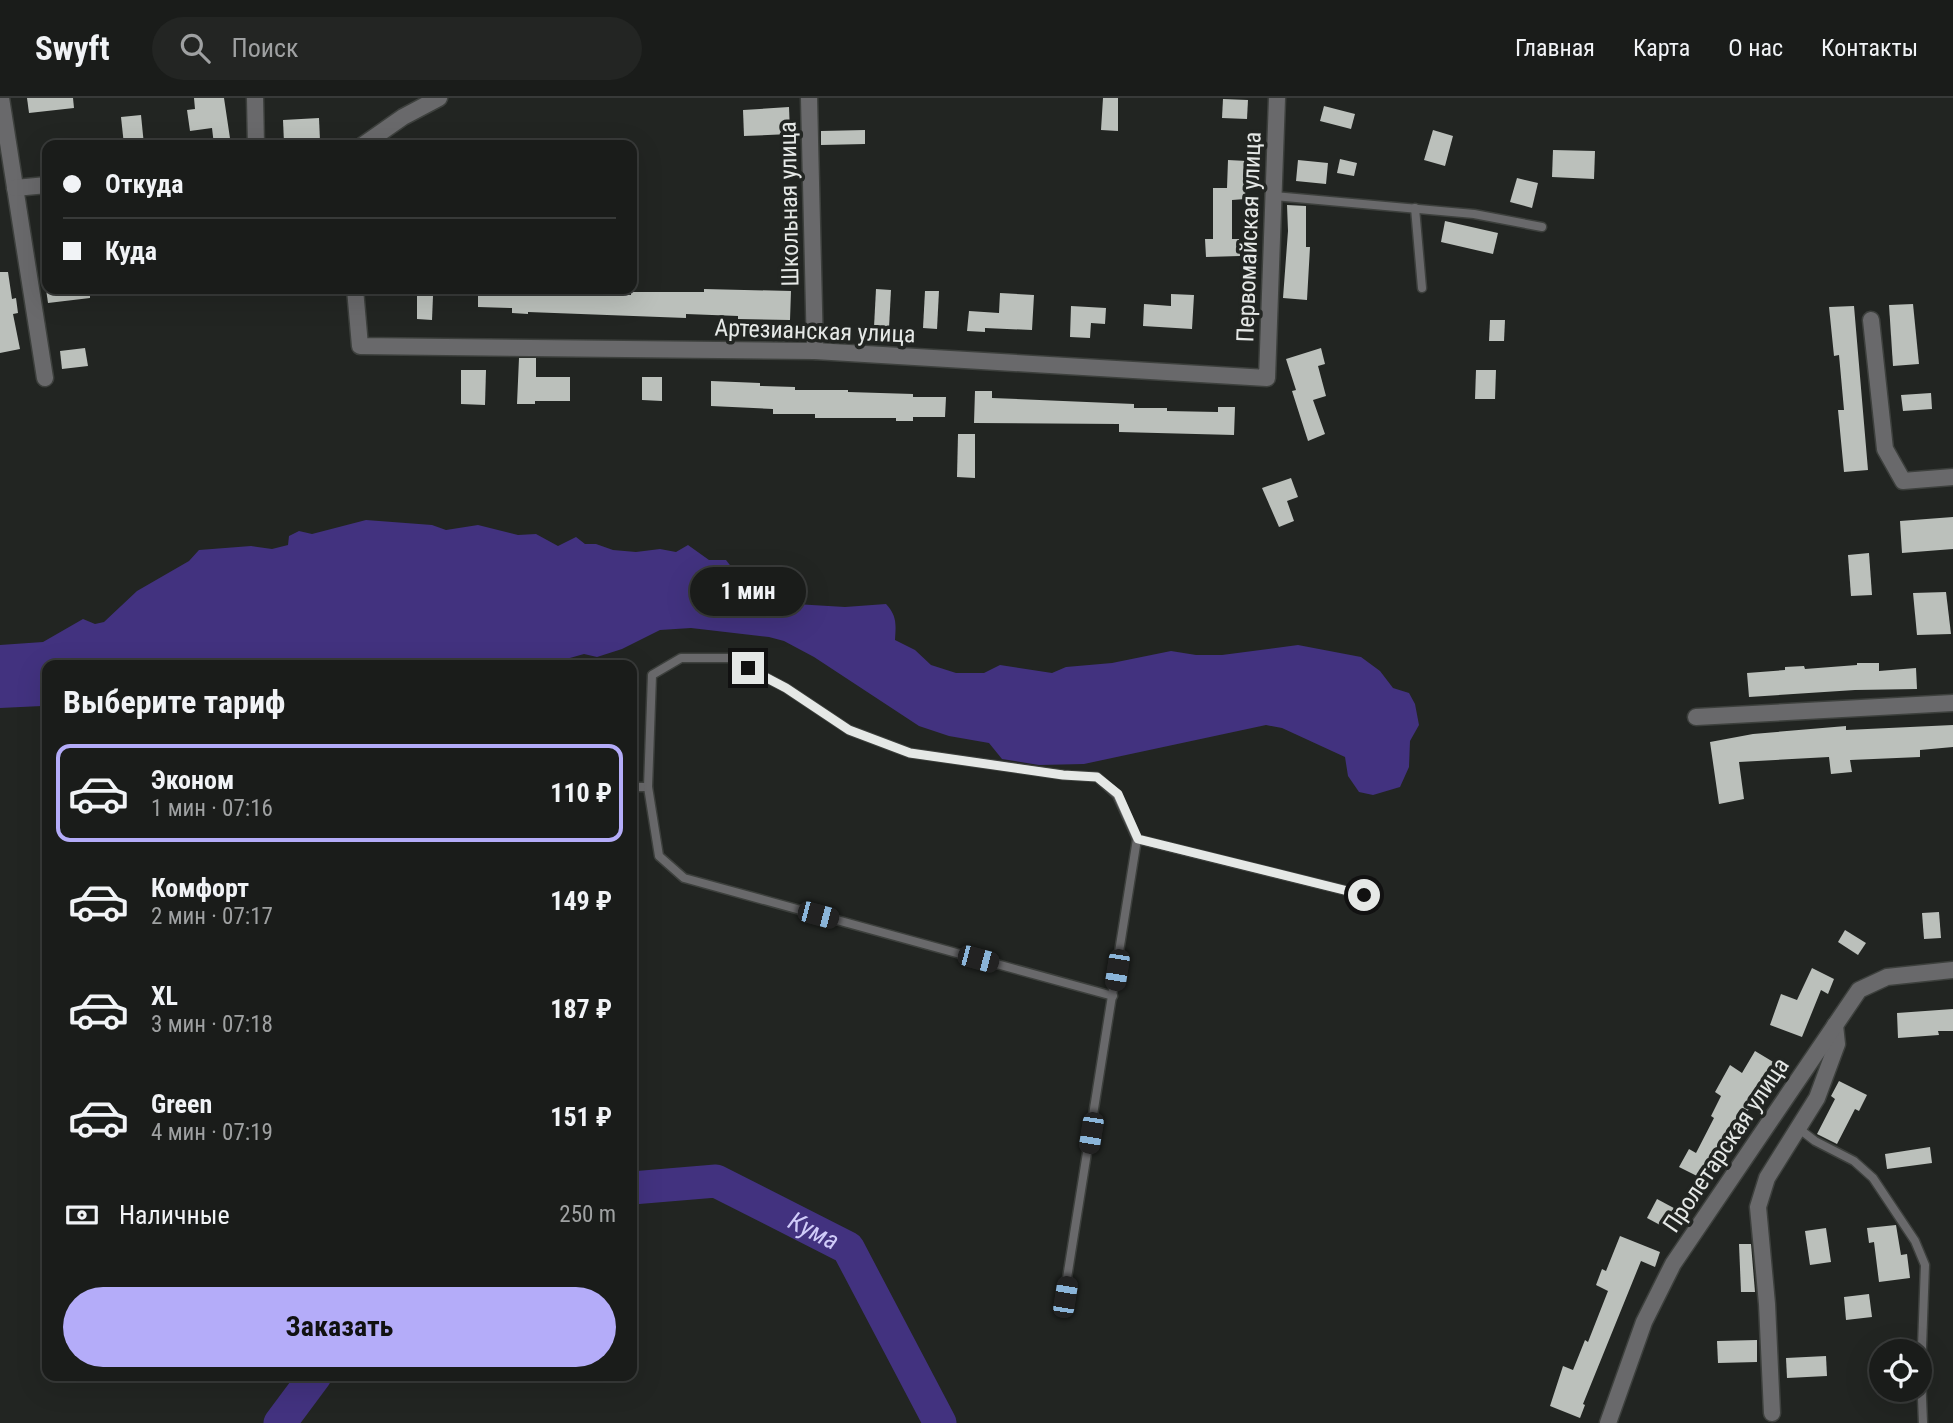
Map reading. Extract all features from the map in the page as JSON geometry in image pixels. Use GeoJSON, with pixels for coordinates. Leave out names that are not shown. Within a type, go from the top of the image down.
{"type":"FeatureCollection","features":[{"type":"Feature","properties":{"kind":"street"},"geometry":{"type":"LineString","coordinates":[[1,98],[45,378]]}},
{"type":"Feature","properties":{"kind":"street"},"geometry":{"type":"LineString","coordinates":[[256,98],[256,140]]}},
{"type":"Feature","properties":{"kind":"street"},"geometry":{"type":"LineString","coordinates":[[370,140],[403,117],[439,98]]}},
{"type":"Feature","properties":{"kind":"street","name":"Школьная улица"},"geometry":{"type":"LineString","coordinates":[[809,98],[815,351]]}},
{"type":"Feature","properties":{"kind":"street","name":"Первомайская улица"},"geometry":{"type":"LineString","coordinates":[[1267,378],[1277,98]]}},
{"type":"Feature","properties":{"kind":"street"},"geometry":{"type":"LineString","coordinates":[[15,188],[42,185]]}},
{"type":"Feature","properties":{"kind":"street","name":"Артезианская улица"},"geometry":{"type":"LineString","coordinates":[[355,294],[360,346],[815,351],[1267,378]]}},
{"type":"Feature","properties":{"kind":"street"},"geometry":{"type":"LineString","coordinates":[[1871,320],[1885,449],[1903,481],[1953,477]]}},
{"type":"Feature","properties":{"kind":"street"},"geometry":{"type":"LineString","coordinates":[[1696,717],[1953,703]]}},
{"type":"Feature","properties":{"kind":"street","name":"Пролетарская улица"},"geometry":{"type":"LineString","coordinates":[[1608,1423],[1644,1322],[1673,1264],[1859,990],[1888,976],[1953,970]]}},
{"type":"Feature","properties":{"kind":"street"},"geometry":{"type":"LineString","coordinates":[[1774,1418],[1758,1207],[1767,1178],[1817,1098],[1837,1044],[1835,1025]]}},
{"type":"Feature","properties":{"kind":"lane"},"geometry":{"type":"LineString","coordinates":[[1274,196],[1474,214],[1542,227]]}},
{"type":"Feature","properties":{"kind":"lane"},"geometry":{"type":"LineString","coordinates":[[1415,208],[1422,288]]}},
{"type":"Feature","properties":{"kind":"lane"},"geometry":{"type":"LineString","coordinates":[[1065,1297],[1138,839],[1118,794],[1097,777],[1063,775],[910,753],[849,730],[786,688],[729,659],[681,658],[652,675],[648,787],[659,856],[684,878],[1112,996]]}},
{"type":"Feature","properties":{"kind":"lane"},"geometry":{"type":"LineString","coordinates":[[637,787],[648,787]]}},
{"type":"Feature","properties":{"kind":"lane"},"geometry":{"type":"LineString","coordinates":[[1138,839],[1364,895]]}},
{"type":"Feature","properties":{"kind":"lane"},"geometry":{"type":"LineString","coordinates":[[1798,1128],[1815,1141],[1854,1161],[1873,1178],[1915,1241],[1925,1265],[1921,1374],[1923,1423]]}},
{"type":"Feature","properties":{"kind":"shaded area"},"geometry":{"type":"Polygon","coordinates":[[[366,520],[432,525],[446,530],[478,525],[518,535],[536,534],[558,546],[576,537],[585,544],[636,552],[660,549],[676,552],[688,545],[709,560],[726,560],[733,569],[744,601],[845,607],[886,604],[895,620],[895,640],[915,650],[931,665],[956,673],[984,673],[1000,665],[1052,673],[1066,667],[1112,663],[1171,651],[1222,655],[1298,645],[1361,657],[1380,671],[1393,688],[1409,693],[1415,704],[1419,725],[1410,741],[1409,767],[1400,787],[1373,795],[1359,792],[1348,776],[1345,757],[1282,728],[1266,725],[1084,764],[1039,765],[1002,759],[989,743],[949,736],[919,726],[814,657],[784,641],[691,628],[660,630],[622,649],[597,657],[584,654],[563,660],[42,660],[42,706],[0,708],[0,645],[43,642],[83,619],[95,624],[104,622],[137,591],[189,561],[199,550],[251,546],[272,549],[288,545],[289,536],[299,531],[312,534],[366,520]]]}},
{"type":"Feature","properties":{"kind":"building"},"geometry":{"type":"Polygon","coordinates":[[[27,98],[73,98],[74,108],[29,113],[27,98]]]}},
{"type":"Feature","properties":{"kind":"building"},"geometry":{"type":"Polygon","coordinates":[[[194,98],[224,98],[230,140],[213,140],[212,128],[190,131],[187,110],[195,109],[194,98]]]}},
{"type":"Feature","properties":{"kind":"building"},"geometry":{"type":"Polygon","coordinates":[[[1103,98],[1118,98],[1118,131],[1101,130],[1103,98]]]}},
{"type":"Feature","properties":{"kind":"building"},"geometry":{"type":"Polygon","coordinates":[[[1223,99],[1248,100],[1247,119],[1222,118],[1223,99]]]}},
{"type":"Feature","properties":{"kind":"building"},"geometry":{"type":"Polygon","coordinates":[[[1324,106],[1355,114],[1351,129],[1320,121],[1324,106]]]}},
{"type":"Feature","properties":{"kind":"building"},"geometry":{"type":"Polygon","coordinates":[[[789,107],[790,134],[744,136],[743,110],[789,107]]]}},
{"type":"Feature","properties":{"kind":"building"},"geometry":{"type":"Polygon","coordinates":[[[141,115],[144,140],[123,140],[121,117],[141,115]]]}},
{"type":"Feature","properties":{"kind":"building"},"geometry":{"type":"Polygon","coordinates":[[[319,118],[320,140],[284,140],[283,120],[319,118]]]}},
{"type":"Feature","properties":{"kind":"building"},"geometry":{"type":"Polygon","coordinates":[[[865,130],[865,144],[821,145],[821,131],[865,130]]]}},
{"type":"Feature","properties":{"kind":"building"},"geometry":{"type":"Polygon","coordinates":[[[1433,130],[1453,136],[1445,166],[1424,160],[1433,130]]]}},
{"type":"Feature","properties":{"kind":"building"},"geometry":{"type":"Polygon","coordinates":[[[1553,150],[1595,151],[1594,179],[1552,177],[1553,150]]]}},
{"type":"Feature","properties":{"kind":"building"},"geometry":{"type":"Polygon","coordinates":[[[1340,159],[1357,163],[1354,176],[1337,173],[1340,159]]]}},
{"type":"Feature","properties":{"kind":"building"},"geometry":{"type":"Polygon","coordinates":[[[1228,160],[1247,161],[1245,199],[1232,200],[1232,239],[1239,239],[1240,256],[1206,257],[1205,239],[1213,239],[1213,188],[1227,188],[1228,160]]]}},
{"type":"Feature","properties":{"kind":"building"},"geometry":{"type":"Polygon","coordinates":[[[1298,160],[1328,163],[1326,184],[1296,181],[1298,160]]]}},
{"type":"Feature","properties":{"kind":"building"},"geometry":{"type":"Polygon","coordinates":[[[1517,178],[1538,183],[1532,208],[1510,202],[1517,178]]]}},
{"type":"Feature","properties":{"kind":"building"},"geometry":{"type":"Polygon","coordinates":[[[1287,205],[1306,206],[1306,247],[1310,247],[1307,300],[1283,298],[1288,231],[1287,205]]]}},
{"type":"Feature","properties":{"kind":"building"},"geometry":{"type":"Polygon","coordinates":[[[1445,221],[1498,233],[1493,254],[1441,242],[1445,221]]]}},
{"type":"Feature","properties":{"kind":"building"},"geometry":{"type":"Polygon","coordinates":[[[0,272],[8,272],[12,299],[16,298],[18,313],[13,314],[20,349],[0,353],[0,272]]]}},
{"type":"Feature","properties":{"kind":"building"},"geometry":{"type":"Polygon","coordinates":[[[704,289],[791,291],[790,320],[686,314],[686,318],[528,314],[512,313],[512,308],[478,307],[478,294],[631,295],[637,292],[704,292],[704,289]]]}},
{"type":"Feature","properties":{"kind":"building"},"geometry":{"type":"Polygon","coordinates":[[[876,289],[891,290],[889,328],[874,327],[876,289]]]}},
{"type":"Feature","properties":{"kind":"building"},"geometry":{"type":"Polygon","coordinates":[[[925,291],[939,291],[937,329],[923,328],[925,291]]]}},
{"type":"Feature","properties":{"kind":"building"},"geometry":{"type":"Polygon","coordinates":[[[1000,293],[1034,295],[1032,330],[985,328],[985,332],[967,331],[969,311],[999,313],[1000,293]]]}},
{"type":"Feature","properties":{"kind":"building"},"geometry":{"type":"Polygon","coordinates":[[[47,294],[90,294],[90,298],[48,303],[47,294]]]}},
{"type":"Feature","properties":{"kind":"building"},"geometry":{"type":"Polygon","coordinates":[[[1171,294],[1194,295],[1192,329],[1143,326],[1144,304],[1171,306],[1171,294]]]}},
{"type":"Feature","properties":{"kind":"building"},"geometry":{"type":"Polygon","coordinates":[[[417,296],[433,296],[432,320],[417,319],[417,296]]]}},
{"type":"Feature","properties":{"kind":"building"},"geometry":{"type":"Polygon","coordinates":[[[1913,304],[1919,364],[1893,366],[1889,305],[1913,304]]]}},
{"type":"Feature","properties":{"kind":"building"},"geometry":{"type":"Polygon","coordinates":[[[1071,306],[1106,308],[1105,324],[1091,323],[1090,338],[1070,337],[1071,306]]]}},
{"type":"Feature","properties":{"kind":"building"},"geometry":{"type":"Polygon","coordinates":[[[1854,306],[1868,470],[1844,472],[1838,410],[1844,410],[1839,355],[1834,356],[1829,307],[1854,306]]]}},
{"type":"Feature","properties":{"kind":"building"},"geometry":{"type":"Polygon","coordinates":[[[1490,320],[1505,320],[1504,341],[1489,341],[1490,320]]]}},
{"type":"Feature","properties":{"kind":"building"},"geometry":{"type":"Polygon","coordinates":[[[85,348],[88,366],[62,369],[60,351],[85,348]]]}},
{"type":"Feature","properties":{"kind":"building"},"geometry":{"type":"Polygon","coordinates":[[[1321,348],[1325,364],[1318,366],[1326,396],[1313,400],[1325,434],[1308,441],[1292,391],[1296,390],[1286,359],[1321,348]]]}},
{"type":"Feature","properties":{"kind":"building"},"geometry":{"type":"Polygon","coordinates":[[[519,358],[536,358],[536,377],[570,377],[570,401],[517,404],[519,358]]]}},
{"type":"Feature","properties":{"kind":"building"},"geometry":{"type":"Polygon","coordinates":[[[461,370],[486,370],[485,405],[461,404],[461,370]]]}},
{"type":"Feature","properties":{"kind":"building"},"geometry":{"type":"Polygon","coordinates":[[[1476,370],[1496,370],[1495,399],[1475,399],[1476,370]]]}},
{"type":"Feature","properties":{"kind":"building"},"geometry":{"type":"Polygon","coordinates":[[[642,377],[662,377],[662,401],[642,400],[642,377]]]}},
{"type":"Feature","properties":{"kind":"building"},"geometry":{"type":"Polygon","coordinates":[[[711,381],[760,383],[760,386],[795,387],[795,390],[848,390],[913,394],[913,397],[946,397],[945,417],[913,417],[913,421],[896,421],[896,418],[815,418],[815,414],[773,414],[773,409],[711,406],[711,381]]]}},
{"type":"Feature","properties":{"kind":"building"},"geometry":{"type":"Polygon","coordinates":[[[975,391],[992,391],[992,398],[1134,404],[1134,408],[1167,408],[1167,411],[1218,412],[1218,407],[1235,407],[1234,435],[1119,432],[1119,424],[974,423],[975,391]]]}},
{"type":"Feature","properties":{"kind":"building"},"geometry":{"type":"Polygon","coordinates":[[[1931,393],[1932,409],[1903,411],[1901,395],[1931,393]]]}},
{"type":"Feature","properties":{"kind":"building"},"geometry":{"type":"Polygon","coordinates":[[[958,434],[975,434],[975,478],[957,477],[958,434]]]}},
{"type":"Feature","properties":{"kind":"building"},"geometry":{"type":"Polygon","coordinates":[[[1291,478],[1298,497],[1287,501],[1294,521],[1279,527],[1262,488],[1291,478]]]}},
{"type":"Feature","properties":{"kind":"building"},"geometry":{"type":"Polygon","coordinates":[[[1953,517],[1953,549],[1902,553],[1900,521],[1953,517]]]}},
{"type":"Feature","properties":{"kind":"building"},"geometry":{"type":"Polygon","coordinates":[[[1869,553],[1872,595],[1851,596],[1848,555],[1869,553]]]}},
{"type":"Feature","properties":{"kind":"building"},"geometry":{"type":"Polygon","coordinates":[[[1946,592],[1951,634],[1917,635],[1913,593],[1946,592]]]}},
{"type":"Feature","properties":{"kind":"building"},"geometry":{"type":"Polygon","coordinates":[[[1879,663],[1879,671],[1916,668],[1917,689],[1749,697],[1747,673],[1785,670],[1785,667],[1804,666],[1805,669],[1879,663]]]}},
{"type":"Feature","properties":{"kind":"building"},"geometry":{"type":"Polygon","coordinates":[[[1953,725],[1953,747],[1920,750],[1920,757],[1850,760],[1852,772],[1831,774],[1829,757],[1739,762],[1744,799],[1719,804],[1710,742],[1753,734],[1846,726],[1846,730],[1953,725]]]}},
{"type":"Feature","properties":{"kind":"building"},"geometry":{"type":"Polygon","coordinates":[[[1939,912],[1941,938],[1924,939],[1922,913],[1939,912]]]}},
{"type":"Feature","properties":{"kind":"building"},"geometry":{"type":"Polygon","coordinates":[[[1845,930],[1866,943],[1858,955],[1838,942],[1845,930]]]}},
{"type":"Feature","properties":{"kind":"building"},"geometry":{"type":"Polygon","coordinates":[[[1812,968],[1834,979],[1828,994],[1821,990],[1802,1037],[1770,1025],[1781,994],[1797,1000],[1812,968]]]}},
{"type":"Feature","properties":{"kind":"building"},"geometry":{"type":"Polygon","coordinates":[[[1953,1009],[1953,1031],[1938,1031],[1939,1035],[1898,1038],[1897,1013],[1953,1009]]]}},
{"type":"Feature","properties":{"kind":"building"},"geometry":{"type":"Polygon","coordinates":[[[1755,1051],[1775,1063],[1745,1116],[1749,1118],[1741,1133],[1738,1131],[1724,1159],[1717,1156],[1705,1180],[1679,1167],[1689,1149],[1696,1153],[1714,1118],[1711,1116],[1721,1096],[1715,1092],[1730,1065],[1742,1073],[1755,1051]]]}},
{"type":"Feature","properties":{"kind":"building"},"geometry":{"type":"Polygon","coordinates":[[[1839,1081],[1867,1095],[1859,1111],[1855,1109],[1837,1144],[1817,1134],[1835,1099],[1831,1096],[1839,1081]]]}},
{"type":"Feature","properties":{"kind":"building"},"geometry":{"type":"Polygon","coordinates":[[[1930,1147],[1932,1163],[1887,1169],[1885,1154],[1930,1147]]]}},
{"type":"Feature","properties":{"kind":"building"},"geometry":{"type":"Polygon","coordinates":[[[1657,1199],[1685,1214],[1675,1233],[1647,1218],[1657,1199]]]}},
{"type":"Feature","properties":{"kind":"building"},"geometry":{"type":"Polygon","coordinates":[[[1896,1225],[1901,1255],[1907,1254],[1910,1278],[1879,1282],[1874,1242],[1869,1243],[1867,1228],[1896,1225]]]}},
{"type":"Feature","properties":{"kind":"building"},"geometry":{"type":"Polygon","coordinates":[[[1826,1228],[1831,1262],[1810,1265],[1805,1231],[1826,1228]]]}},
{"type":"Feature","properties":{"kind":"building"},"geometry":{"type":"Polygon","coordinates":[[[1620,1236],[1660,1252],[1655,1267],[1641,1261],[1583,1404],[1585,1405],[1580,1418],[1550,1406],[1563,1366],[1573,1370],[1585,1340],[1588,1342],[1608,1291],[1596,1285],[1602,1269],[1606,1271],[1620,1236]]]}},
{"type":"Feature","properties":{"kind":"building"},"geometry":{"type":"Polygon","coordinates":[[[1739,1244],[1751,1244],[1755,1292],[1741,1292],[1739,1244]]]}},
{"type":"Feature","properties":{"kind":"building"},"geometry":{"type":"Polygon","coordinates":[[[1869,1294],[1872,1317],[1846,1320],[1844,1297],[1869,1294]]]}},
{"type":"Feature","properties":{"kind":"building"},"geometry":{"type":"Polygon","coordinates":[[[1757,1340],[1757,1362],[1718,1363],[1717,1341],[1757,1340]]]}},
{"type":"Feature","properties":{"kind":"building"},"geometry":{"type":"Polygon","coordinates":[[[1826,1356],[1827,1376],[1787,1378],[1786,1358],[1826,1356]]]}},
{"type":"Feature","properties":{"kind":"waterway","name":"Кума"},"geometry":{"type":"LineString","coordinates":[[637,1188],[716,1181],[848,1248],[940,1423]]}},
{"type":"Feature","properties":{"kind":"waterway","name":"Кума"},"geometry":{"type":"LineString","coordinates":[[280,1423],[311,1381]]}},
{"type":"Feature","properties":{"kind":"route"},"geometry":{"type":"LineString","coordinates":[[748,668],[786,688],[849,730],[910,753],[1063,775],[1097,777],[1118,794],[1138,839],[1364,895]]}}]}
